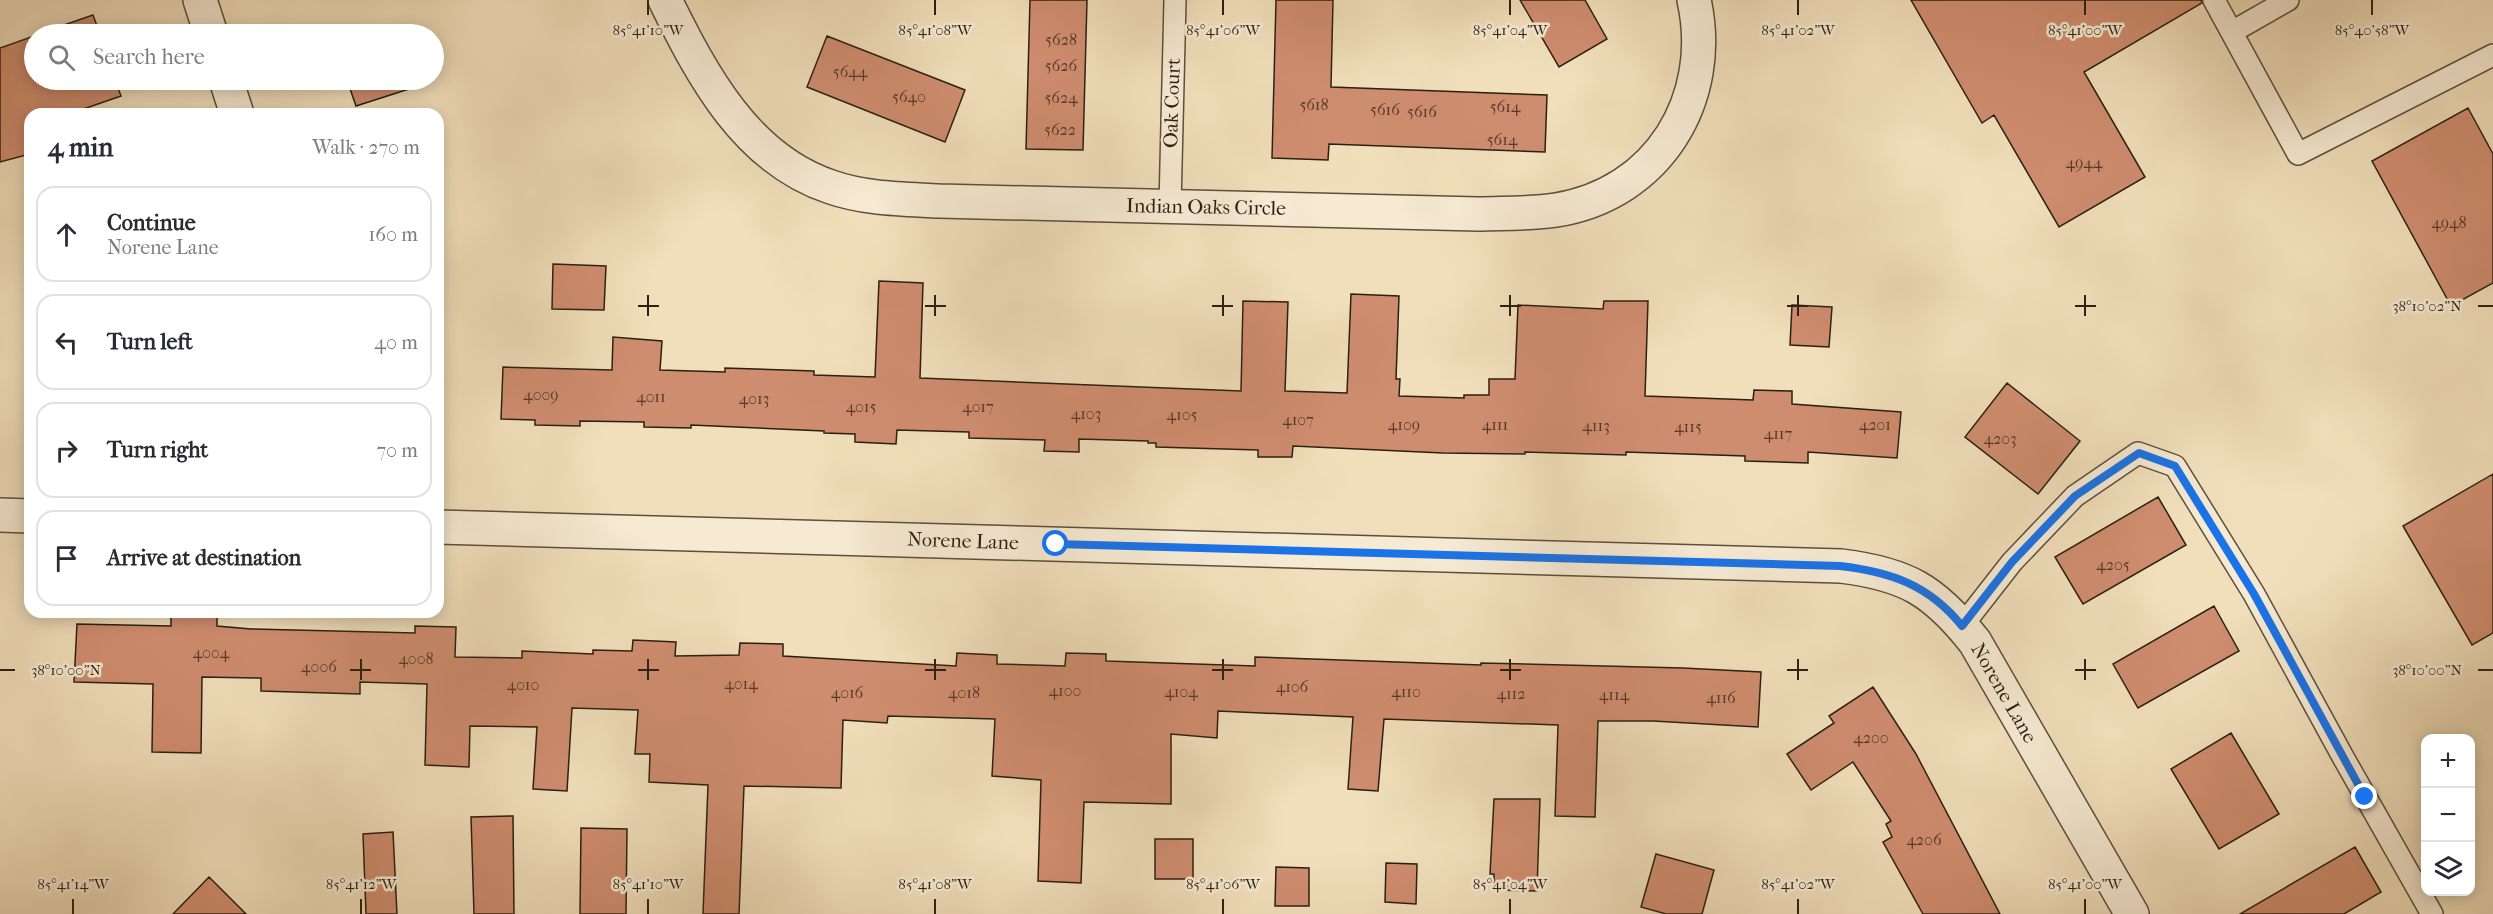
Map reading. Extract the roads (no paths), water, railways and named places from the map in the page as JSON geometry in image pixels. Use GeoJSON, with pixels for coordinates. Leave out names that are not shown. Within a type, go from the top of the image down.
{"type":"FeatureCollection","features":[{"type":"Feature","properties":{"kind":"street"},"geometry":{"type":"LineString","coordinates":[[200,0],[208,24]]}},
{"type":"Feature","properties":{"kind":"street","name":"Indian Oaks Circle"},"geometry":{"type":"LineString","coordinates":[[665,0],[690,51],[722,102],[739,123],[765,149],[800,174],[831,187],[872,197],[928,201],[1478,214],[1557,210],[1603,196],[1630,180],[1665,146],[1683,117],[1695,87],[1700,55],[1699,22],[1694,0]]}},
{"type":"Feature","properties":{"kind":"street"},"geometry":{"type":"LineString","coordinates":[[229,90],[235,108]]}},
{"type":"Feature","properties":{"kind":"street"},"geometry":{"type":"LineString","coordinates":[[0,515],[24,516]]}},
{"type":"Feature","properties":{"kind":"street","name":"Norene Lane"},"geometry":{"type":"LineString","coordinates":[[444,527],[1840,566],[1875,570],[1906,580],[1933,596],[1974,642],[2132,914]]}},
{"type":"Feature","properties":{"kind":"lane","name":"Oak Court"},"geometry":{"type":"LineString","coordinates":[[1170,206],[1175,0]]}},
{"type":"Feature","properties":{"kind":"lane"},"geometry":{"type":"LineString","coordinates":[[2214,0],[2298,154],[2493,55]]}},
{"type":"Feature","properties":{"kind":"lane"},"geometry":{"type":"LineString","coordinates":[[2232,32],[2288,0]]}},
{"type":"Feature","properties":{"kind":"lane"},"geometry":{"type":"LineString","coordinates":[[1962,626],[2012,562],[2075,496],[2139,453],[2175,466],[2254,594],[2343,758],[2432,914]]}}]}
